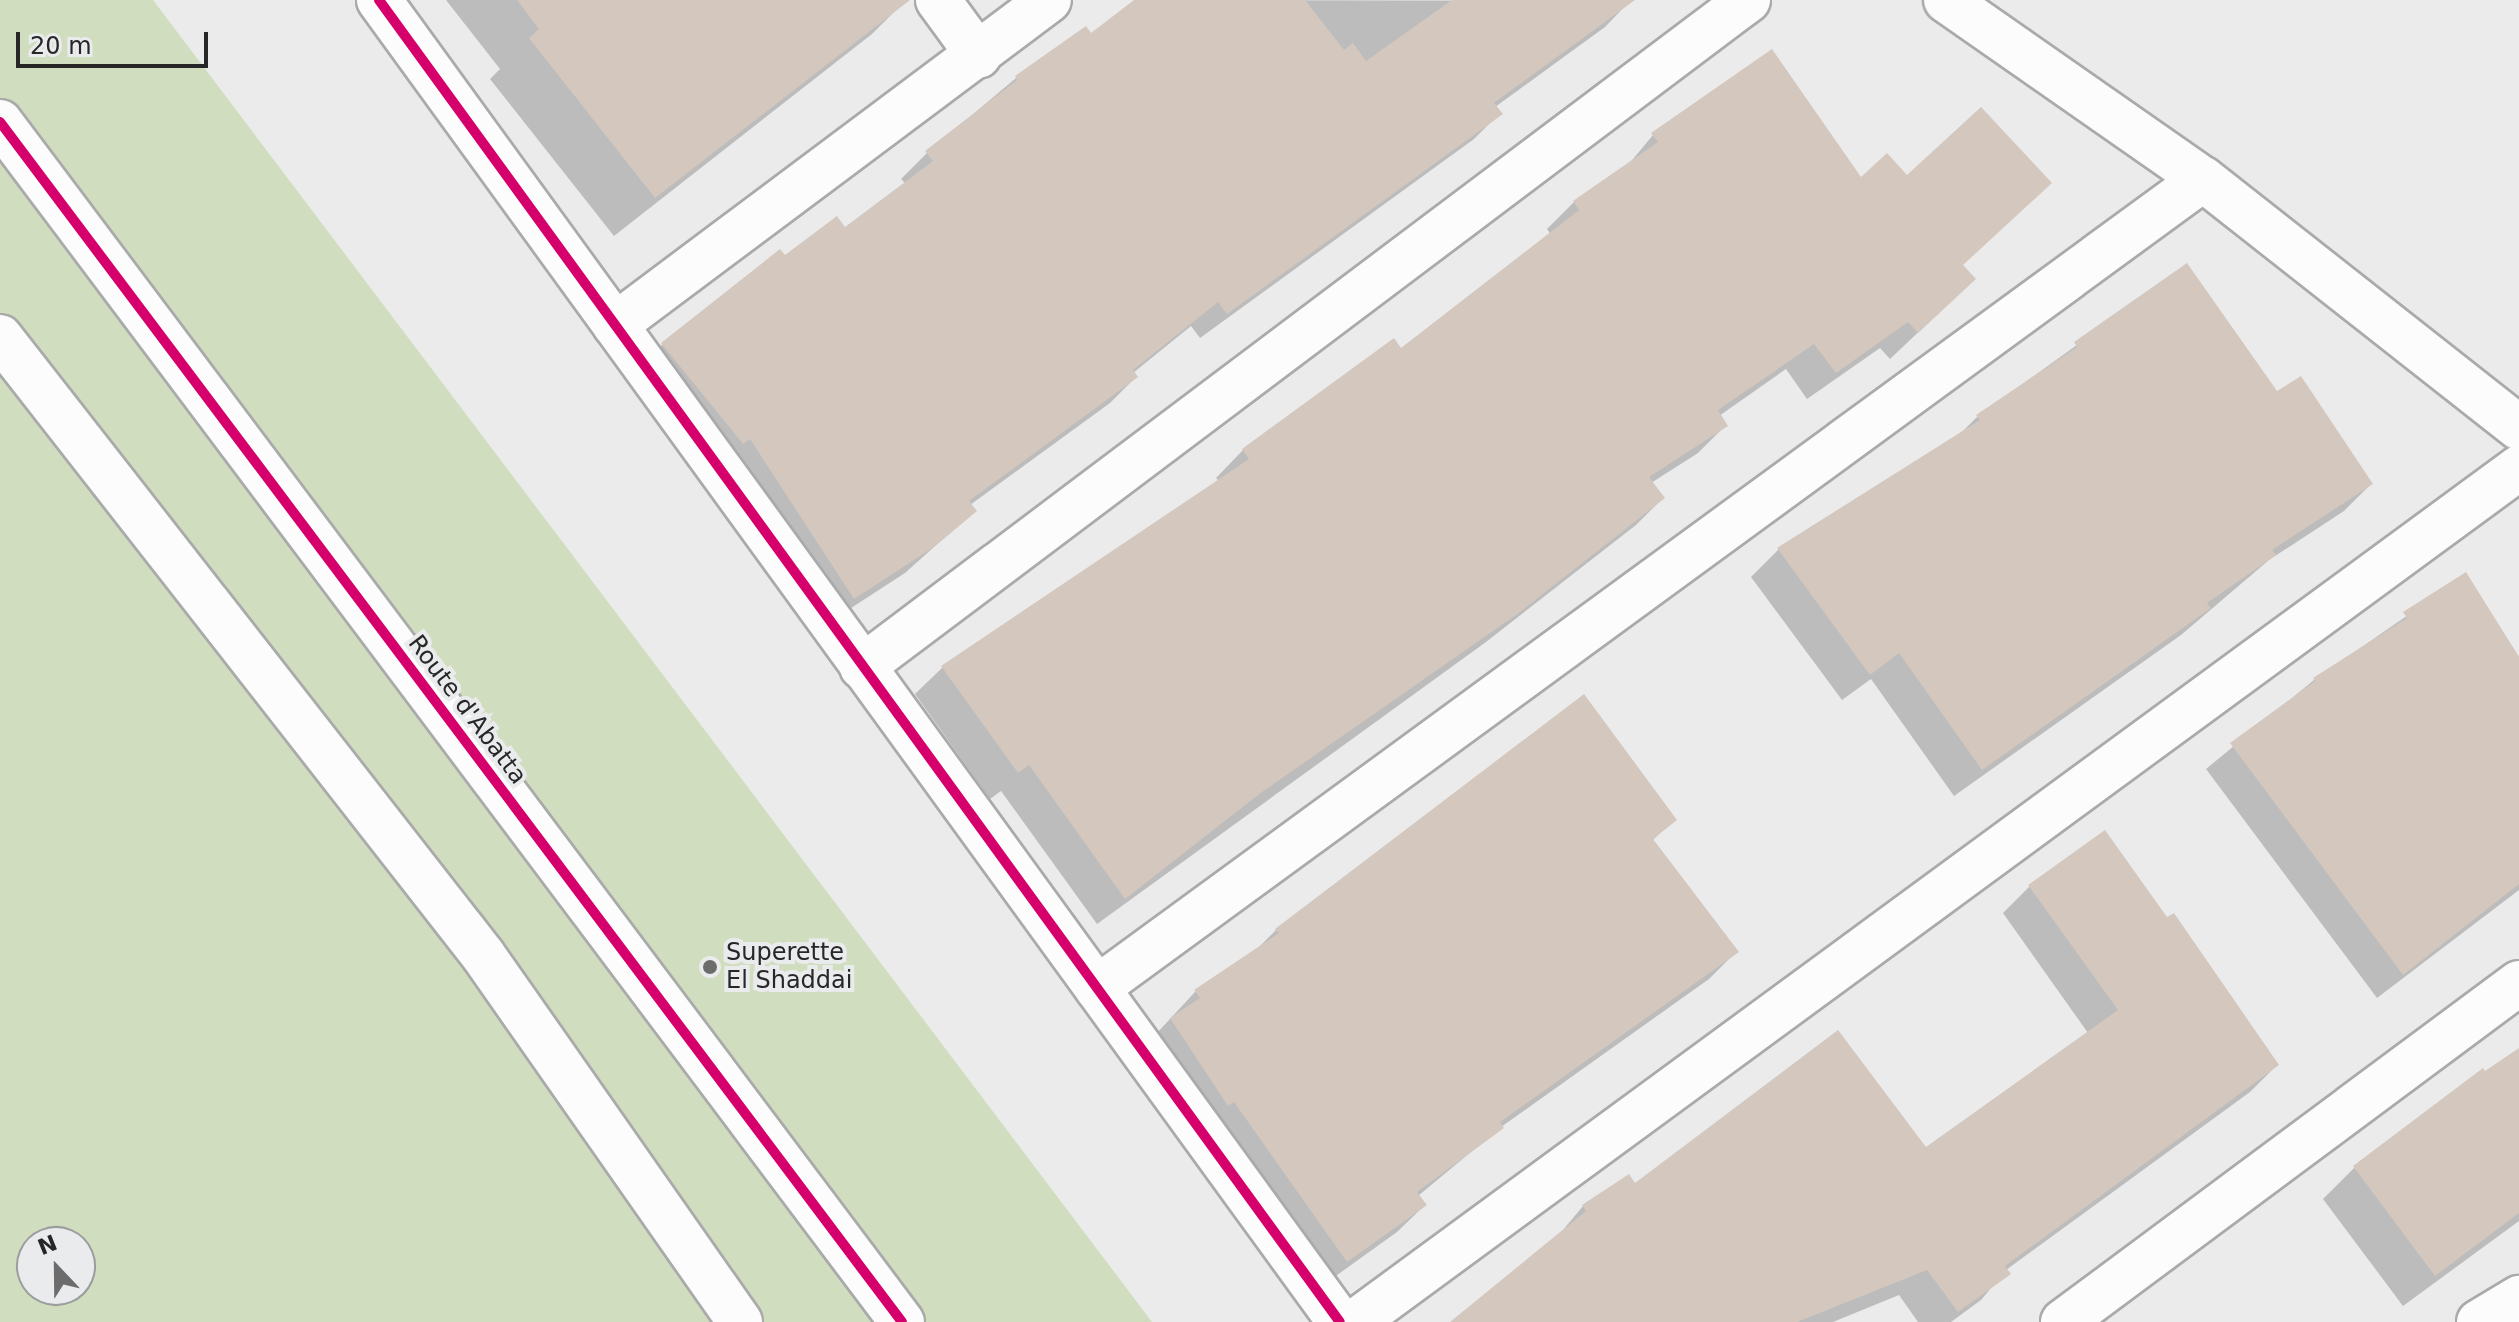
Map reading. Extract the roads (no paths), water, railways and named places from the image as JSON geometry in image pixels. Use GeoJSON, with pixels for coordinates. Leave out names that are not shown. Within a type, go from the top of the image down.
{"type":"FeatureCollection","features":[{"type":"Feature","properties":{"kind":"street"},"geometry":{"type":"LineString","coordinates":[[379,0],[1340,1322]]}},
{"type":"Feature","properties":{"kind":"street"},"geometry":{"type":"LineString","coordinates":[[938,0],[979,56]]}},
{"type":"Feature","properties":{"kind":"street"},"geometry":{"type":"LineString","coordinates":[[615,325],[979,56],[1049,0]]}},
{"type":"Feature","properties":{"kind":"street"},"geometry":{"type":"LineString","coordinates":[[862,667],[1748,0]]}},
{"type":"Feature","properties":{"kind":"street"},"geometry":{"type":"LineString","coordinates":[[1946,0],[2203,179],[2519,428]]}},
{"type":"Feature","properties":{"kind":"street","name":"Route d'Abatta"},"geometry":{"type":"LineString","coordinates":[[0,122],[902,1322]]}},
{"type":"Feature","properties":{"kind":"street"},"geometry":{"type":"LineString","coordinates":[[1097,988],[2203,179]]}},
{"type":"Feature","properties":{"kind":"street"},"geometry":{"type":"LineString","coordinates":[[0,337],[483,955],[740,1322]]}},
{"type":"Feature","properties":{"kind":"street"},"geometry":{"type":"LineString","coordinates":[[1355,1322],[2519,468]]}},
{"type":"Feature","properties":{"kind":"street"},"geometry":{"type":"LineString","coordinates":[[2063,1322],[2519,983]]}},
{"type":"Feature","properties":{"kind":"street"},"geometry":{"type":"LineString","coordinates":[[2479,1322],[2519,1298]]}},
{"type":"Feature","properties":{"kind":"place","name":"Superette El Shaddai"},"geometry":{"type":"Point","coordinates":[710,967]}}]}
